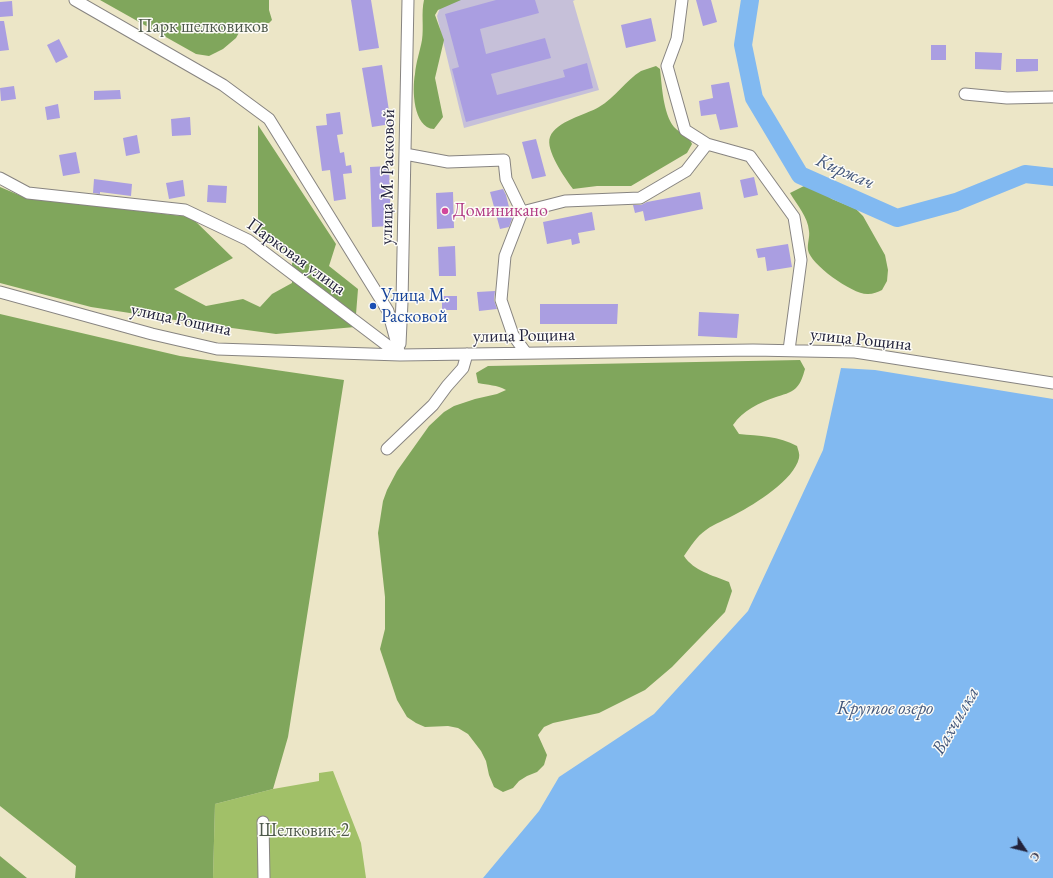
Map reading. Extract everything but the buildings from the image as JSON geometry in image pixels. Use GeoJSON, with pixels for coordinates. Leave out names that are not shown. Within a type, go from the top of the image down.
{"type":"FeatureCollection","features":[{"type":"Feature","properties":{"kind":"street"},"geometry":{"type":"LineString","coordinates":[[75,0],[223,85],[269,119],[388,311],[400,354]]}},
{"type":"Feature","properties":{"kind":"street","name":"улица М. Расковой"},"geometry":{"type":"LineString","coordinates":[[400,354],[408,0]]}},
{"type":"Feature","properties":{"kind":"street"},"geometry":{"type":"LineString","coordinates":[[682,0],[677,39],[666,66],[685,130],[707,144],[750,156],[794,217],[801,260],[789,350]]}},
{"type":"Feature","properties":{"kind":"street"},"geometry":{"type":"LineString","coordinates":[[965,94],[1007,98],[1053,97]]}},
{"type":"Feature","properties":{"kind":"street"},"geometry":{"type":"LineString","coordinates":[[522,212],[565,201],[640,198],[686,171],[707,144]]}},
{"type":"Feature","properties":{"kind":"street"},"geometry":{"type":"LineString","coordinates":[[405,154],[448,162],[504,160],[506,179],[522,212],[505,256],[501,300],[513,334],[526,353]]}},
{"type":"Feature","properties":{"kind":"street","name":"Парковая улица"},"geometry":{"type":"LineString","coordinates":[[0,178],[28,193],[185,210],[248,240],[400,354]]}},
{"type":"Feature","properties":{"kind":"street","name":"улица Рощина"},"geometry":{"type":"LineString","coordinates":[[0,292],[152,334],[217,349],[400,354],[789,350],[855,352],[1053,383]]}},
{"type":"Feature","properties":{"kind":"street"},"geometry":{"type":"LineString","coordinates":[[388,311],[396,310],[402,302]]}},
{"type":"Feature","properties":{"kind":"street"},"geometry":{"type":"LineString","coordinates":[[387,449],[433,405],[463,368],[467,354]]}},
{"type":"Feature","properties":{"kind":"street"},"geometry":{"type":"LineString","coordinates":[[263,822],[264,878]]}},
{"type":"Feature","properties":{"kind":"shaded area"},"geometry":{"type":"Polygon","coordinates":[[[443,0],[575,0],[573,1],[599,90],[464,128],[437,16],[443,0]]]}},
{"type":"Feature","properties":{"kind":"green space","name":"Парк шелковиков"},"geometry":{"type":"Polygon","coordinates":[[[100,0],[269,0],[269,10],[272,20],[269,23],[248,23],[241,29],[236,38],[223,49],[209,56],[196,54],[100,0]]]}},
{"type":"Feature","properties":{"kind":"green space"},"geometry":{"type":"Polygon","coordinates":[[[424,0],[461,0],[438,10],[435,15],[444,40],[435,78],[443,117],[434,129],[427,127],[422,122],[418,115],[414,98],[414,81],[423,35],[424,0]]]}},
{"type":"Feature","properties":{"kind":"green space"},"geometry":{"type":"Polygon","coordinates":[[[656,66],[660,69],[665,107],[670,121],[676,129],[691,141],[692,144],[687,153],[631,186],[597,186],[573,189],[565,178],[550,149],[550,137],[553,131],[572,119],[599,107],[641,71],[656,66]]]}},
{"type":"Feature","properties":{"kind":"green space"},"geometry":{"type":"Polygon","coordinates":[[[258,125],[336,244],[329,266],[358,289],[355,327],[276,334],[91,307],[0,283],[0,187],[26,198],[191,217],[233,258],[174,289],[206,306],[243,299],[260,307],[272,294],[292,283],[292,254],[258,237],[258,125]]]}},
{"type":"Feature","properties":{"kind":"green space"},"geometry":{"type":"Polygon","coordinates":[[[808,184],[832,199],[856,209],[863,216],[885,255],[888,270],[887,281],[882,290],[868,294],[853,290],[833,278],[816,263],[811,256],[808,250],[809,233],[807,221],[790,193],[808,184]]]}},
{"type":"Feature","properties":{"kind":"green space"},"geometry":{"type":"Polygon","coordinates":[[[0,314],[180,356],[344,380],[288,737],[273,789],[215,804],[213,878],[75,878],[76,866],[0,806],[0,314]]]}},
{"type":"Feature","properties":{"kind":"green space"},"geometry":{"type":"Polygon","coordinates":[[[800,360],[805,369],[801,382],[794,390],[752,408],[742,415],[733,425],[739,434],[776,438],[797,446],[799,456],[796,466],[782,483],[763,498],[744,510],[713,525],[702,533],[684,556],[698,569],[729,582],[732,591],[725,612],[672,667],[645,690],[599,713],[553,723],[544,727],[538,735],[547,755],[544,765],[537,772],[519,781],[513,788],[503,792],[494,787],[489,775],[486,761],[481,751],[468,734],[458,728],[448,726],[425,727],[407,717],[397,700],[380,649],[385,629],[385,597],[378,533],[383,501],[397,471],[429,426],[444,412],[454,406],[506,390],[496,386],[478,383],[476,373],[488,366],[800,360]]]}},
{"type":"Feature","properties":{"kind":"green space","name":"Шелковик-2"},"geometry":{"type":"Polygon","coordinates":[[[333,771],[361,843],[366,878],[213,878],[215,804],[273,789],[319,781],[319,773],[333,771]]]}},
{"type":"Feature","properties":{"kind":"green space"},"geometry":{"type":"Polygon","coordinates":[[[0,856],[27,878],[0,878],[0,856]]]}},
{"type":"Feature","properties":{"kind":"water","name":"Крутое озеро"},"geometry":{"type":"Polygon","coordinates":[[[841,368],[875,370],[1053,399],[1053,878],[483,878],[539,811],[559,777],[654,714],[748,611],[823,450],[841,368]]]}},
{"type":"Feature","properties":{"kind":"waterway","name":"Киржач"},"geometry":{"type":"LineString","coordinates":[[750,0],[743,45],[754,98],[800,175],[897,218],[956,202],[1025,174],[1053,177]]}},
{"type":"Feature","properties":{"kind":"place","name":"Доминикано"},"geometry":{"type":"Point","coordinates":[445,211]}},
{"type":"Feature","properties":{"kind":"place","name":"Улица М. Расковой"},"geometry":{"type":"Point","coordinates":[373,306]}},
{"type":"Feature","properties":{"kind":"water label","name":"Вахчилка"},"geometry":{"type":"Point","coordinates":[956,721]}}]}
